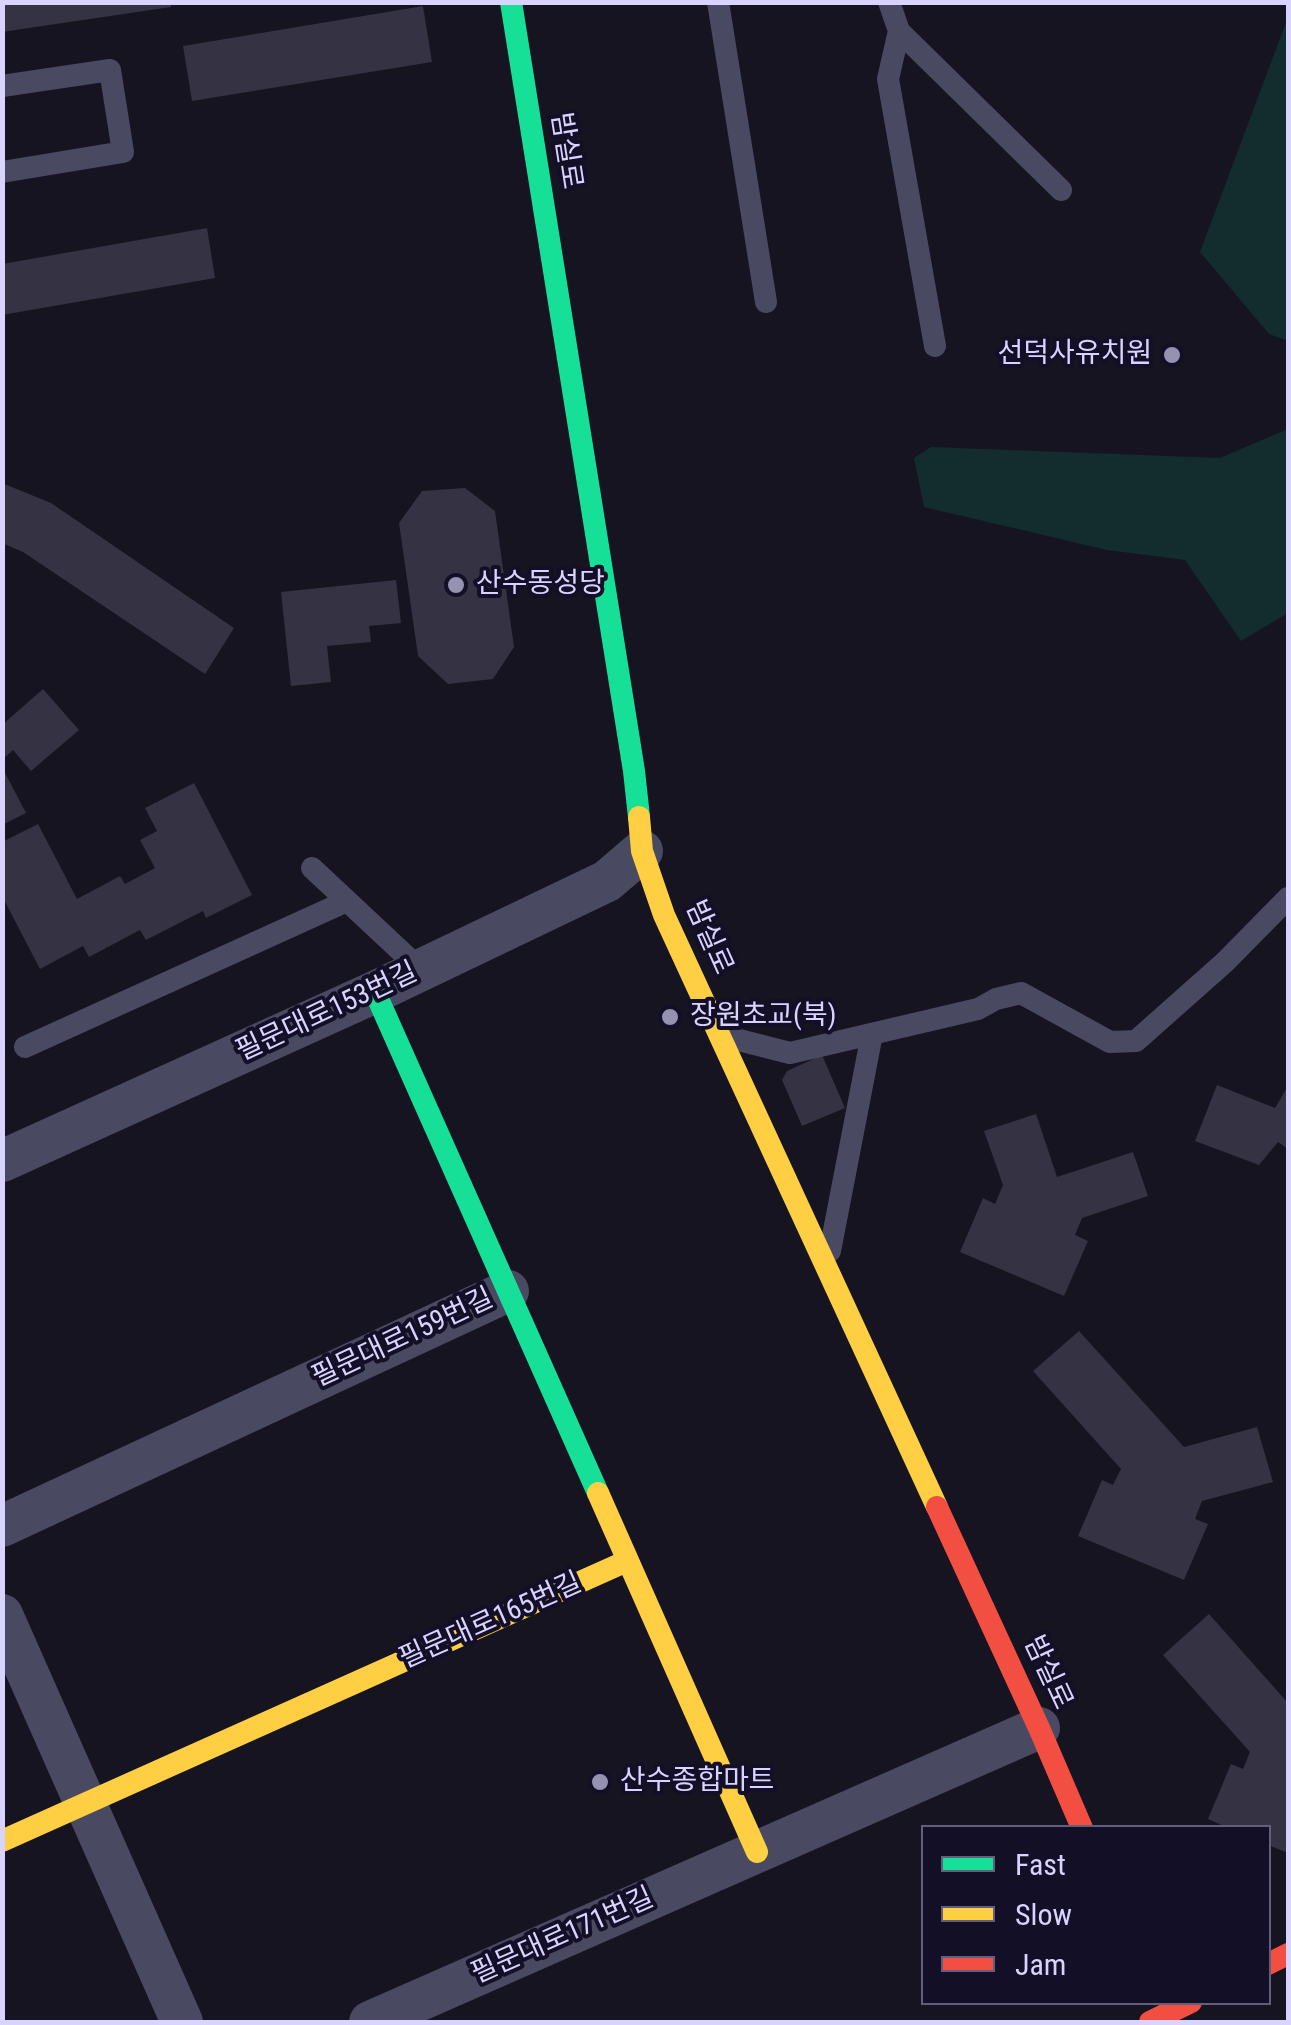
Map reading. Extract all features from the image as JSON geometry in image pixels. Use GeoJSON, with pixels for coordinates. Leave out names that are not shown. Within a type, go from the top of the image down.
{"type":"FeatureCollection","features":[{"type":"Feature","properties":{"kind":"main road","name":"밤실로"},"geometry":{"type":"LineString","coordinates":[[510,2],[634,771],[642,851],[664,915],[1081,1825]]}},
{"type":"Feature","properties":{"kind":"main road","name":"필문대로159번길"},"geometry":{"type":"LineString","coordinates":[[375,992],[508,1291]]}},
{"type":"Feature","properties":{"kind":"main road"},"geometry":{"type":"LineString","coordinates":[[508,1291],[757,1852]]}},
{"type":"Feature","properties":{"kind":"main road","name":"필문대로165번길"},"geometry":{"type":"LineString","coordinates":[[2,1842],[628,1561]]}},
{"type":"Feature","properties":{"kind":"main road"},"geometry":{"type":"LineString","coordinates":[[1159,2016],[1184,2005]]}},
{"type":"Feature","properties":{"kind":"street","name":"필문대로153번길"},"geometry":{"type":"LineString","coordinates":[[2,1161],[375,992],[606,881],[642,851]]}},
{"type":"Feature","properties":{"kind":"street","name":"필문대로159번길"},"geometry":{"type":"LineString","coordinates":[[2,1526],[508,1291]]}},
{"type":"Feature","properties":{"kind":"street"},"geometry":{"type":"LineString","coordinates":[[2,1616],[182,2022]]}},
{"type":"Feature","properties":{"kind":"street","name":"필문대로171번길"},"geometry":{"type":"LineString","coordinates":[[370,2022],[1039,1728]]}},
{"type":"Feature","properties":{"kind":"lane"},"geometry":{"type":"LineString","coordinates":[[718,2],[766,302]]}},
{"type":"Feature","properties":{"kind":"lane"},"geometry":{"type":"LineString","coordinates":[[889,2],[899,31],[1061,190]]}},
{"type":"Feature","properties":{"kind":"lane"},"geometry":{"type":"LineString","coordinates":[[899,31],[888,79],[935,346]]}},
{"type":"Feature","properties":{"kind":"lane"},"geometry":{"type":"LineString","coordinates":[[2,86],[110,70],[122,152],[2,172]]}},
{"type":"Feature","properties":{"kind":"lane"},"geometry":{"type":"LineString","coordinates":[[312,868],[421,970]]}},
{"type":"Feature","properties":{"kind":"lane"},"geometry":{"type":"LineString","coordinates":[[719,1035],[790,1053],[978,1008],[1022,993],[1110,1042],[1136,1040],[1226,962],[1288,898]]}},
{"type":"Feature","properties":{"kind":"lane"},"geometry":{"type":"LineString","coordinates":[[25,1047],[347,901]]}},
{"type":"Feature","properties":{"kind":"lane"},"geometry":{"type":"LineString","coordinates":[[827,1269],[872,1034]]}},
{"type":"Feature","properties":{"kind":"green space"},"geometry":{"type":"Polygon","coordinates":[[[1288,17],[1288,341],[1269,334],[1200,252],[1288,17]]]}},
{"type":"Feature","properties":{"kind":"green space"},"geometry":{"type":"Polygon","coordinates":[[[1288,429],[1288,613],[1241,641],[1185,560],[1107,550],[924,507],[914,458],[931,447],[1220,458],[1288,429]]]}},
{"type":"Feature","properties":{"kind":"building"},"geometry":{"type":"Polygon","coordinates":[[[2,2],[171,2],[171,7],[2,32],[2,2]]]}},
{"type":"Feature","properties":{"kind":"building"},"geometry":{"type":"Polygon","coordinates":[[[423,6],[432,62],[192,101],[183,46],[423,6]]]}},
{"type":"Feature","properties":{"kind":"building"},"geometry":{"type":"Polygon","coordinates":[[[207,228],[215,278],[2,315],[2,264],[207,228]]]}},
{"type":"Feature","properties":{"kind":"building"},"geometry":{"type":"Polygon","coordinates":[[[2,483],[51,503],[234,628],[205,674],[23,552],[2,543],[2,483]]]}},
{"type":"Feature","properties":{"kind":"building","name":"산수동성당"},"geometry":{"type":"Polygon","coordinates":[[[465,488],[495,511],[514,647],[493,679],[448,684],[418,656],[399,523],[422,491],[465,488]]]}},
{"type":"Feature","properties":{"kind":"building"},"geometry":{"type":"Polygon","coordinates":[[[396,580],[401,623],[369,626],[371,642],[327,646],[331,682],[291,686],[281,592],[396,580]]]}},
{"type":"Feature","properties":{"kind":"building"},"geometry":{"type":"Polygon","coordinates":[[[43,689],[79,730],[31,771],[13,750],[2,760],[2,725],[43,689]]]}},
{"type":"Feature","properties":{"kind":"building"},"geometry":{"type":"Polygon","coordinates":[[[2,767],[26,813],[2,825],[2,767]]]}},
{"type":"Feature","properties":{"kind":"building"},"geometry":{"type":"Polygon","coordinates":[[[194,783],[252,895],[206,918],[203,911],[146,940],[140,930],[89,957],[83,946],[40,969],[2,896],[2,842],[38,824],[77,899],[120,876],[125,884],[155,868],[140,840],[157,831],[145,808],[194,783]]]}},
{"type":"Feature","properties":{"kind":"building"},"geometry":{"type":"Polygon","coordinates":[[[822,1055],[845,1108],[802,1126],[782,1080],[787,1071],[822,1055]]]}},
{"type":"Feature","properties":{"kind":"building"},"geometry":{"type":"Polygon","coordinates":[[[1217,1085],[1275,1108],[1288,1086],[1288,1149],[1278,1142],[1259,1165],[1195,1141],[1217,1085]]]}},
{"type":"Feature","properties":{"kind":"building"},"geometry":{"type":"Polygon","coordinates":[[[1036,1114],[1057,1177],[1133,1152],[1148,1196],[1082,1218],[1075,1235],[1088,1241],[1064,1296],[960,1252],[983,1198],[995,1204],[1003,1185],[984,1131],[1036,1114]]]}},
{"type":"Feature","properties":{"kind":"building"},"geometry":{"type":"Polygon","coordinates":[[[1079,1331],[1184,1447],[1257,1427],[1273,1482],[1202,1501],[1195,1519],[1208,1524],[1184,1580],[1078,1536],[1102,1480],[1113,1485],[1121,1469],[1033,1371],[1079,1331]]]}},
{"type":"Feature","properties":{"kind":"building"},"geometry":{"type":"Polygon","coordinates":[[[1209,1614],[1288,1703],[1288,1853],[1271,1846],[1271,1825],[1221,1825],[1208,1819],[1231,1764],[1243,1769],[1250,1752],[1163,1655],[1209,1614]]]}},
{"type":"Feature","properties":{"kind":"traffic: fast"},"geometry":{"type":"LineString","coordinates":[[511,2],[639,817]]}},
{"type":"Feature","properties":{"kind":"traffic: fast"},"geometry":{"type":"LineString","coordinates":[[375,992],[598,1493]]}},
{"type":"Feature","properties":{"kind":"traffic: slow"},"geometry":{"type":"LineString","coordinates":[[639,817],[642,851],[664,915],[937,1507]]}},
{"type":"Feature","properties":{"kind":"traffic: slow"},"geometry":{"type":"LineString","coordinates":[[598,1493],[757,1852]]}},
{"type":"Feature","properties":{"kind":"traffic: slow"},"geometry":{"type":"LineString","coordinates":[[2,1841],[627,1561]]}},
{"type":"Feature","properties":{"kind":"traffic: jam"},"geometry":{"type":"LineString","coordinates":[[937,1507],[1081,1825]]}},
{"type":"Feature","properties":{"kind":"traffic: jam"},"geometry":{"type":"LineString","coordinates":[[1271,1962],[1288,1954]]}},
{"type":"Feature","properties":{"kind":"traffic: jam"},"geometry":{"type":"LineString","coordinates":[[1150,2022],[1185,2005]]}},
{"type":"Feature","properties":{"kind":"place","name":"선덕사유치원"},"geometry":{"type":"Point","coordinates":[1172,355]}},
{"type":"Feature","properties":{"kind":"place","name":"산수동성당"},"geometry":{"type":"Point","coordinates":[456,585]}},
{"type":"Feature","properties":{"kind":"place","name":"장원초교(북)"},"geometry":{"type":"Point","coordinates":[670,1017]}},
{"type":"Feature","properties":{"kind":"place","name":"산수종합마트"},"geometry":{"type":"Point","coordinates":[600,1782]}}]}
